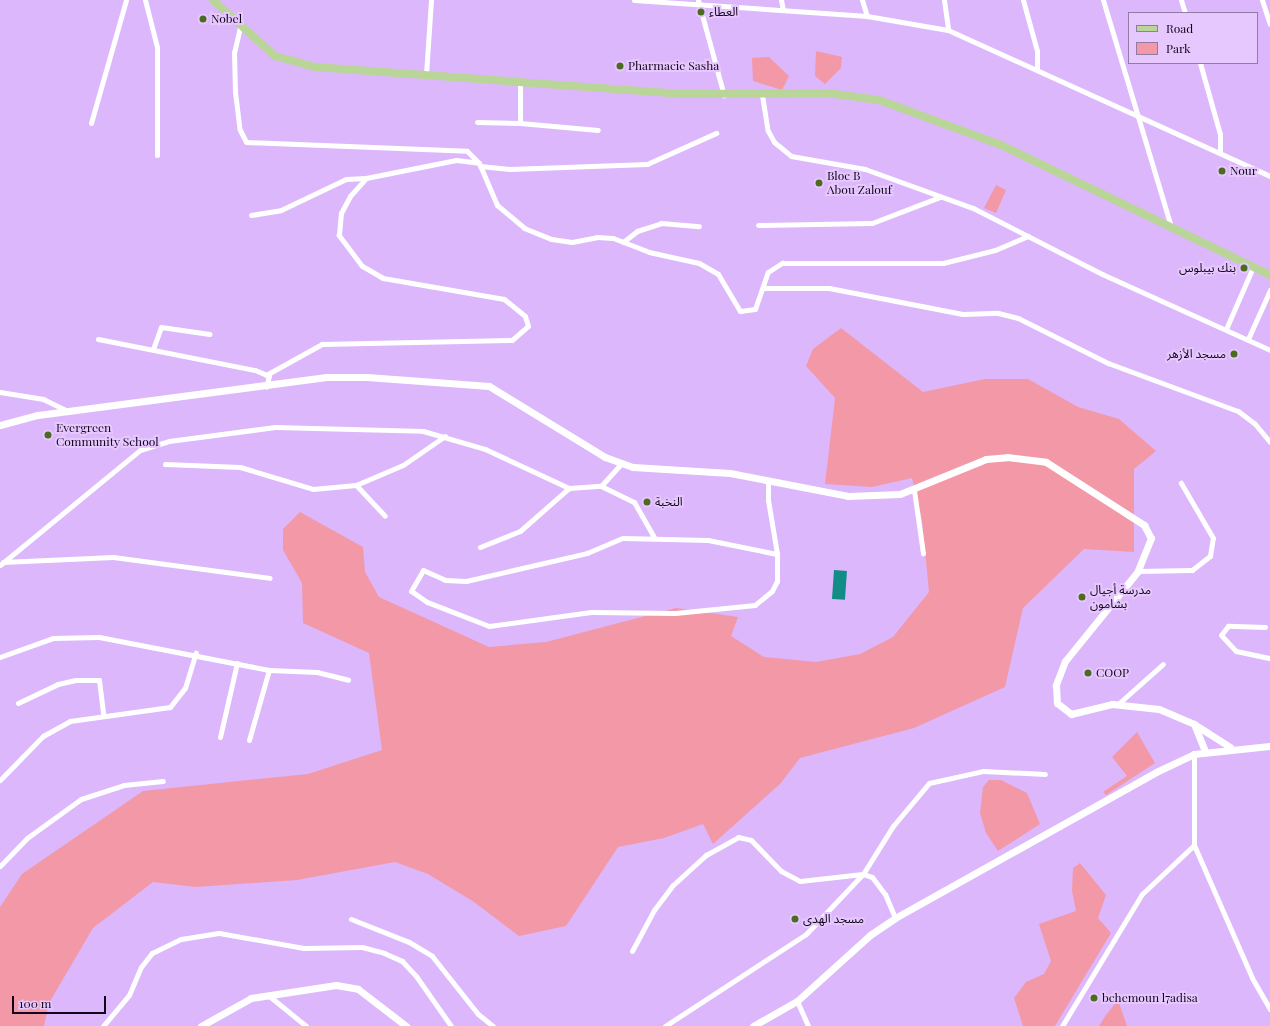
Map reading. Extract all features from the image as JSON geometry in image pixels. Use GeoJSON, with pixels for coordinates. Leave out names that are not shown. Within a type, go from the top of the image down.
{"type":"FeatureCollection","features":[{"type":"Feature","properties":{"kind":"main road"},"geometry":{"type":"LineString","coordinates":[[213,0],[240,28],[275,56],[298,64],[426,76],[724,96],[847,94],[897,106],[1001,144],[1171,230],[1270,275]]}},
{"type":"Feature","properties":{"kind":"street"},"geometry":{"type":"LineString","coordinates":[[91,123],[126,0]]}},
{"type":"Feature","properties":{"kind":"street"},"geometry":{"type":"LineString","coordinates":[[145,0],[157,47],[157,155]]}},
{"type":"Feature","properties":{"kind":"street"},"geometry":{"type":"LineString","coordinates":[[426,76],[431,0]]}},
{"type":"Feature","properties":{"kind":"street"},"geometry":{"type":"LineString","coordinates":[[634,0],[699,2],[867,16],[948,30],[1037,69],[1270,176]]}},
{"type":"Feature","properties":{"kind":"street"},"geometry":{"type":"LineString","coordinates":[[781,0],[783,10]]}},
{"type":"Feature","properties":{"kind":"street"},"geometry":{"type":"LineString","coordinates":[[862,0],[867,16]]}},
{"type":"Feature","properties":{"kind":"street"},"geometry":{"type":"LineString","coordinates":[[944,0],[948,30]]}},
{"type":"Feature","properties":{"kind":"street"},"geometry":{"type":"LineString","coordinates":[[1023,0],[1037,51],[1037,69]]}},
{"type":"Feature","properties":{"kind":"street"},"geometry":{"type":"LineString","coordinates":[[1103,0],[1139,116],[1171,230]]}},
{"type":"Feature","properties":{"kind":"street"},"geometry":{"type":"LineString","coordinates":[[1181,0],[1185,12]]}},
{"type":"Feature","properties":{"kind":"street"},"geometry":{"type":"LineString","coordinates":[[1262,0],[1270,24]]}},
{"type":"Feature","properties":{"kind":"street"},"geometry":{"type":"LineString","coordinates":[[699,2],[724,96]]}},
{"type":"Feature","properties":{"kind":"street"},"geometry":{"type":"LineString","coordinates":[[240,28],[234,52],[235,92],[240,130],[246,142],[467,150],[479,164],[497,205],[524,228],[551,239],[572,242],[604,237],[713,270],[740,312],[755,309],[772,268],[792,261],[943,263],[995,250],[1028,236]]}},
{"type":"Feature","properties":{"kind":"street"},"geometry":{"type":"LineString","coordinates":[[1200,64],[1220,134],[1220,152]]}},
{"type":"Feature","properties":{"kind":"street"},"geometry":{"type":"LineString","coordinates":[[520,83],[520,123]]}},
{"type":"Feature","properties":{"kind":"street"},"geometry":{"type":"LineString","coordinates":[[762,95],[764,122],[783,151],[799,158],[865,169],[940,196],[1028,236],[1102,274],[1270,350]]}},
{"type":"Feature","properties":{"kind":"street"},"geometry":{"type":"LineString","coordinates":[[477,122],[520,123],[598,130]]}},
{"type":"Feature","properties":{"kind":"street"},"geometry":{"type":"LineString","coordinates":[[251,215],[281,210],[346,179],[366,178],[456,160],[510,169],[647,164],[716,133]]}},
{"type":"Feature","properties":{"kind":"street"},"geometry":{"type":"LineString","coordinates":[[98,339],[153,349],[266,375],[322,344],[512,340],[528,326],[525,316],[504,298],[383,278],[362,266],[340,234],[341,213],[350,196],[366,178]]}},
{"type":"Feature","properties":{"kind":"street"},"geometry":{"type":"LineString","coordinates":[[758,225],[872,223],[940,196]]}},
{"type":"Feature","properties":{"kind":"street"},"geometry":{"type":"LineString","coordinates":[[623,242],[637,231],[661,223],[699,226]]}},
{"type":"Feature","properties":{"kind":"street"},"geometry":{"type":"LineString","coordinates":[[1226,329],[1253,267]]}},
{"type":"Feature","properties":{"kind":"street"},"geometry":{"type":"LineString","coordinates":[[764,288],[829,288],[963,314],[998,313],[1018,318],[1108,363],[1238,411],[1270,442]]}},
{"type":"Feature","properties":{"kind":"street"},"geometry":{"type":"LineString","coordinates":[[1248,339],[1270,290]]}},
{"type":"Feature","properties":{"kind":"street"},"geometry":{"type":"LineString","coordinates":[[153,349],[161,327],[209,334]]}},
{"type":"Feature","properties":{"kind":"street"},"geometry":{"type":"LineString","coordinates":[[265,388],[269,377],[266,375]]}},
{"type":"Feature","properties":{"kind":"street"},"geometry":{"type":"LineString","coordinates":[[0,425],[68,411],[265,388],[343,376],[479,383],[621,464],[644,470],[730,473],[768,481],[860,496],[890,496],[914,490],[986,459],[1022,458],[1055,465],[1144,525],[1151,538],[1150,545],[1138,570],[1065,661],[1056,685],[1057,703],[1067,713],[1076,714],[1118,704],[1159,709],[1194,724],[1230,747]]}},
{"type":"Feature","properties":{"kind":"street"},"geometry":{"type":"LineString","coordinates":[[0,392],[43,399],[68,411]]}},
{"type":"Feature","properties":{"kind":"street"},"geometry":{"type":"LineString","coordinates":[[1,564],[124,462],[156,444],[275,427],[423,431],[445,436],[485,449],[569,488],[601,486],[634,502],[654,537]]}},
{"type":"Feature","properties":{"kind":"street"},"geometry":{"type":"LineString","coordinates":[[165,464],[240,467],[313,489],[356,485],[404,465],[445,436]]}},
{"type":"Feature","properties":{"kind":"street"},"geometry":{"type":"LineString","coordinates":[[601,486],[621,464]]}},
{"type":"Feature","properties":{"kind":"street"},"geometry":{"type":"LineString","coordinates":[[768,481],[769,519],[777,554],[777,581],[772,592],[764,600],[747,606],[675,613],[598,611],[489,626],[427,602],[411,591],[423,570],[445,580],[466,581],[587,553],[623,538],[654,537],[735,544],[777,554]]}},
{"type":"Feature","properties":{"kind":"street"},"geometry":{"type":"LineString","coordinates":[[1138,570],[1192,570],[1210,556],[1212,538],[1181,483]]}},
{"type":"Feature","properties":{"kind":"street"},"geometry":{"type":"LineString","coordinates":[[356,485],[385,516]]}},
{"type":"Feature","properties":{"kind":"street"},"geometry":{"type":"LineString","coordinates":[[480,547],[520,531],[569,488]]}},
{"type":"Feature","properties":{"kind":"street"},"geometry":{"type":"LineString","coordinates":[[914,490],[923,553]]}},
{"type":"Feature","properties":{"kind":"street"},"geometry":{"type":"LineString","coordinates":[[1,564],[113,557],[270,578]]}},
{"type":"Feature","properties":{"kind":"street"},"geometry":{"type":"LineString","coordinates":[[1265,627],[1228,626],[1221,635],[1236,651],[1270,658]]}},
{"type":"Feature","properties":{"kind":"street"},"geometry":{"type":"LineString","coordinates":[[0,657],[29,644],[72,637],[99,637],[196,653],[269,670],[317,672],[348,680]]}},
{"type":"Feature","properties":{"kind":"street"},"geometry":{"type":"LineString","coordinates":[[0,780],[43,736],[70,720],[103,715],[146,713],[170,707],[185,688],[196,653]]}},
{"type":"Feature","properties":{"kind":"street"},"geometry":{"type":"LineString","coordinates":[[220,737],[237,663]]}},
{"type":"Feature","properties":{"kind":"street"},"geometry":{"type":"LineString","coordinates":[[1118,704],[1164,664]]}},
{"type":"Feature","properties":{"kind":"street"},"geometry":{"type":"LineString","coordinates":[[249,740],[269,670]]}},
{"type":"Feature","properties":{"kind":"street"},"geometry":{"type":"LineString","coordinates":[[18,703],[58,684],[76,680],[99,680],[103,715]]}},
{"type":"Feature","properties":{"kind":"street"},"geometry":{"type":"LineString","coordinates":[[1194,724],[1206,751]]}},
{"type":"Feature","properties":{"kind":"street"},"geometry":{"type":"LineString","coordinates":[[753,1026],[797,1001],[870,935],[895,918],[1194,754],[1230,747],[1270,746]]}},
{"type":"Feature","properties":{"kind":"street"},"geometry":{"type":"LineString","coordinates":[[1194,754],[1194,845],[1252,978],[1270,1009]]}},
{"type":"Feature","properties":{"kind":"street"},"geometry":{"type":"LineString","coordinates":[[665,1026],[806,934],[863,874],[893,826],[929,783],[983,771],[1045,774]]}},
{"type":"Feature","properties":{"kind":"street"},"geometry":{"type":"LineString","coordinates":[[0,866],[27,838],[81,799],[124,785],[162,781]]}},
{"type":"Feature","properties":{"kind":"street"},"geometry":{"type":"LineString","coordinates":[[632,951],[673,885],[706,855],[738,837],[751,840],[781,871],[800,881],[863,874],[880,885],[895,918]]}},
{"type":"Feature","properties":{"kind":"street"},"geometry":{"type":"LineString","coordinates":[[1062,1026],[1142,894],[1194,845]]}},
{"type":"Feature","properties":{"kind":"street"},"geometry":{"type":"LineString","coordinates":[[351,919],[426,952],[478,1014],[493,1026]]}},
{"type":"Feature","properties":{"kind":"street"},"geometry":{"type":"LineString","coordinates":[[104,1026],[128,995],[141,967],[152,953],[181,939],[219,933],[304,948],[362,947],[388,955],[402,961],[416,976],[451,1026]]}},
{"type":"Feature","properties":{"kind":"street"},"geometry":{"type":"LineString","coordinates":[[201,1026],[237,1004],[266,994],[324,985],[348,986],[365,994],[406,1026]]}},
{"type":"Feature","properties":{"kind":"street"},"geometry":{"type":"LineString","coordinates":[[266,994],[306,1026]]}},
{"type":"Feature","properties":{"kind":"street"},"geometry":{"type":"LineString","coordinates":[[797,1001],[808,1026]]}},
{"type":"Feature","properties":{"kind":"green space"},"geometry":{"type":"Polygon","coordinates":[[[816,51],[842,57],[841,68],[825,84],[815,76],[816,51]]]}},
{"type":"Feature","properties":{"kind":"green space"},"geometry":{"type":"Polygon","coordinates":[[[769,57],[789,76],[782,90],[753,81],[752,58],[769,57]]]}},
{"type":"Feature","properties":{"kind":"green space"},"geometry":{"type":"Polygon","coordinates":[[[996,185],[1006,190],[996,213],[984,208],[996,185]]]}},
{"type":"Feature","properties":{"kind":"green space"},"geometry":{"type":"Polygon","coordinates":[[[841,328],[923,392],[985,379],[1028,379],[1078,407],[1119,419],[1156,451],[1134,469],[1134,552],[1084,549],[1023,608],[1005,687],[914,728],[800,758],[780,784],[713,844],[703,824],[664,838],[618,847],[566,926],[519,936],[474,902],[428,874],[395,862],[297,880],[195,887],[153,882],[93,928],[49,1003],[44,1026],[0,1026],[0,907],[22,874],[143,791],[308,774],[382,750],[369,653],[303,623],[302,583],[283,550],[283,529],[300,512],[363,547],[365,572],[379,597],[489,647],[546,642],[676,608],[738,617],[731,636],[764,657],[816,662],[860,654],[893,637],[929,592],[922,520],[912,478],[872,487],[825,484],[835,398],[806,366],[813,349],[841,328]]]}},
{"type":"Feature","properties":{"kind":"green space"},"geometry":{"type":"Polygon","coordinates":[[[1137,732],[1155,763],[1106,795],[1103,792],[1127,776],[1112,757],[1137,732]]]}},
{"type":"Feature","properties":{"kind":"green space"},"geometry":{"type":"Polygon","coordinates":[[[989,780],[1001,780],[1027,793],[1040,824],[998,851],[986,833],[980,813],[983,787],[989,780]]]}},
{"type":"Feature","properties":{"kind":"green space"},"geometry":{"type":"Polygon","coordinates":[[[1080,863],[1106,895],[1098,918],[1111,933],[1055,1026],[1023,1026],[1014,998],[1026,982],[1044,974],[1051,961],[1039,924],[1076,911],[1072,891],[1073,868],[1080,863]]]}},
{"type":"Feature","properties":{"kind":"green space"},"geometry":{"type":"Polygon","coordinates":[[[1118,1000],[1127,1026],[1099,1026],[1106,1015],[1118,1000]]]}},
{"type":"Feature","properties":{"kind":"shaded area"},"geometry":{"type":"Polygon","coordinates":[[[834,570],[847,571],[845,600],[832,599],[834,570]]]}},
{"type":"Feature","properties":{"kind":"place","name":"العطاء"},"geometry":{"type":"Point","coordinates":[701,12]}},
{"type":"Feature","properties":{"kind":"place","name":"Nobel"},"geometry":{"type":"Point","coordinates":[203,19]}},
{"type":"Feature","properties":{"kind":"place","name":"Pharmacie Sasha"},"geometry":{"type":"Point","coordinates":[620,66]}},
{"type":"Feature","properties":{"kind":"place","name":"Nour"},"geometry":{"type":"Point","coordinates":[1222,171]}},
{"type":"Feature","properties":{"kind":"place","name":"Bloc B Abou Zalouf"},"geometry":{"type":"Point","coordinates":[819,183]}},
{"type":"Feature","properties":{"kind":"place","name":"بنك بيبلوس"},"geometry":{"type":"Point","coordinates":[1244,268]}},
{"type":"Feature","properties":{"kind":"place","name":"مسجد الأزهر"},"geometry":{"type":"Point","coordinates":[1234,354]}},
{"type":"Feature","properties":{"kind":"place","name":"Evergreen Community School"},"geometry":{"type":"Point","coordinates":[48,435]}},
{"type":"Feature","properties":{"kind":"place","name":"النخبة"},"geometry":{"type":"Point","coordinates":[647,502]}},
{"type":"Feature","properties":{"kind":"place","name":"مدرسة أجيال بشامون"},"geometry":{"type":"Point","coordinates":[1082,597]}},
{"type":"Feature","properties":{"kind":"place","name":"COOP"},"geometry":{"type":"Point","coordinates":[1088,673]}},
{"type":"Feature","properties":{"kind":"place","name":"مسجد الهدى"},"geometry":{"type":"Point","coordinates":[795,919]}},
{"type":"Feature","properties":{"kind":"place","name":"bchemoun l7adisa"},"geometry":{"type":"Point","coordinates":[1094,998]}}]}
